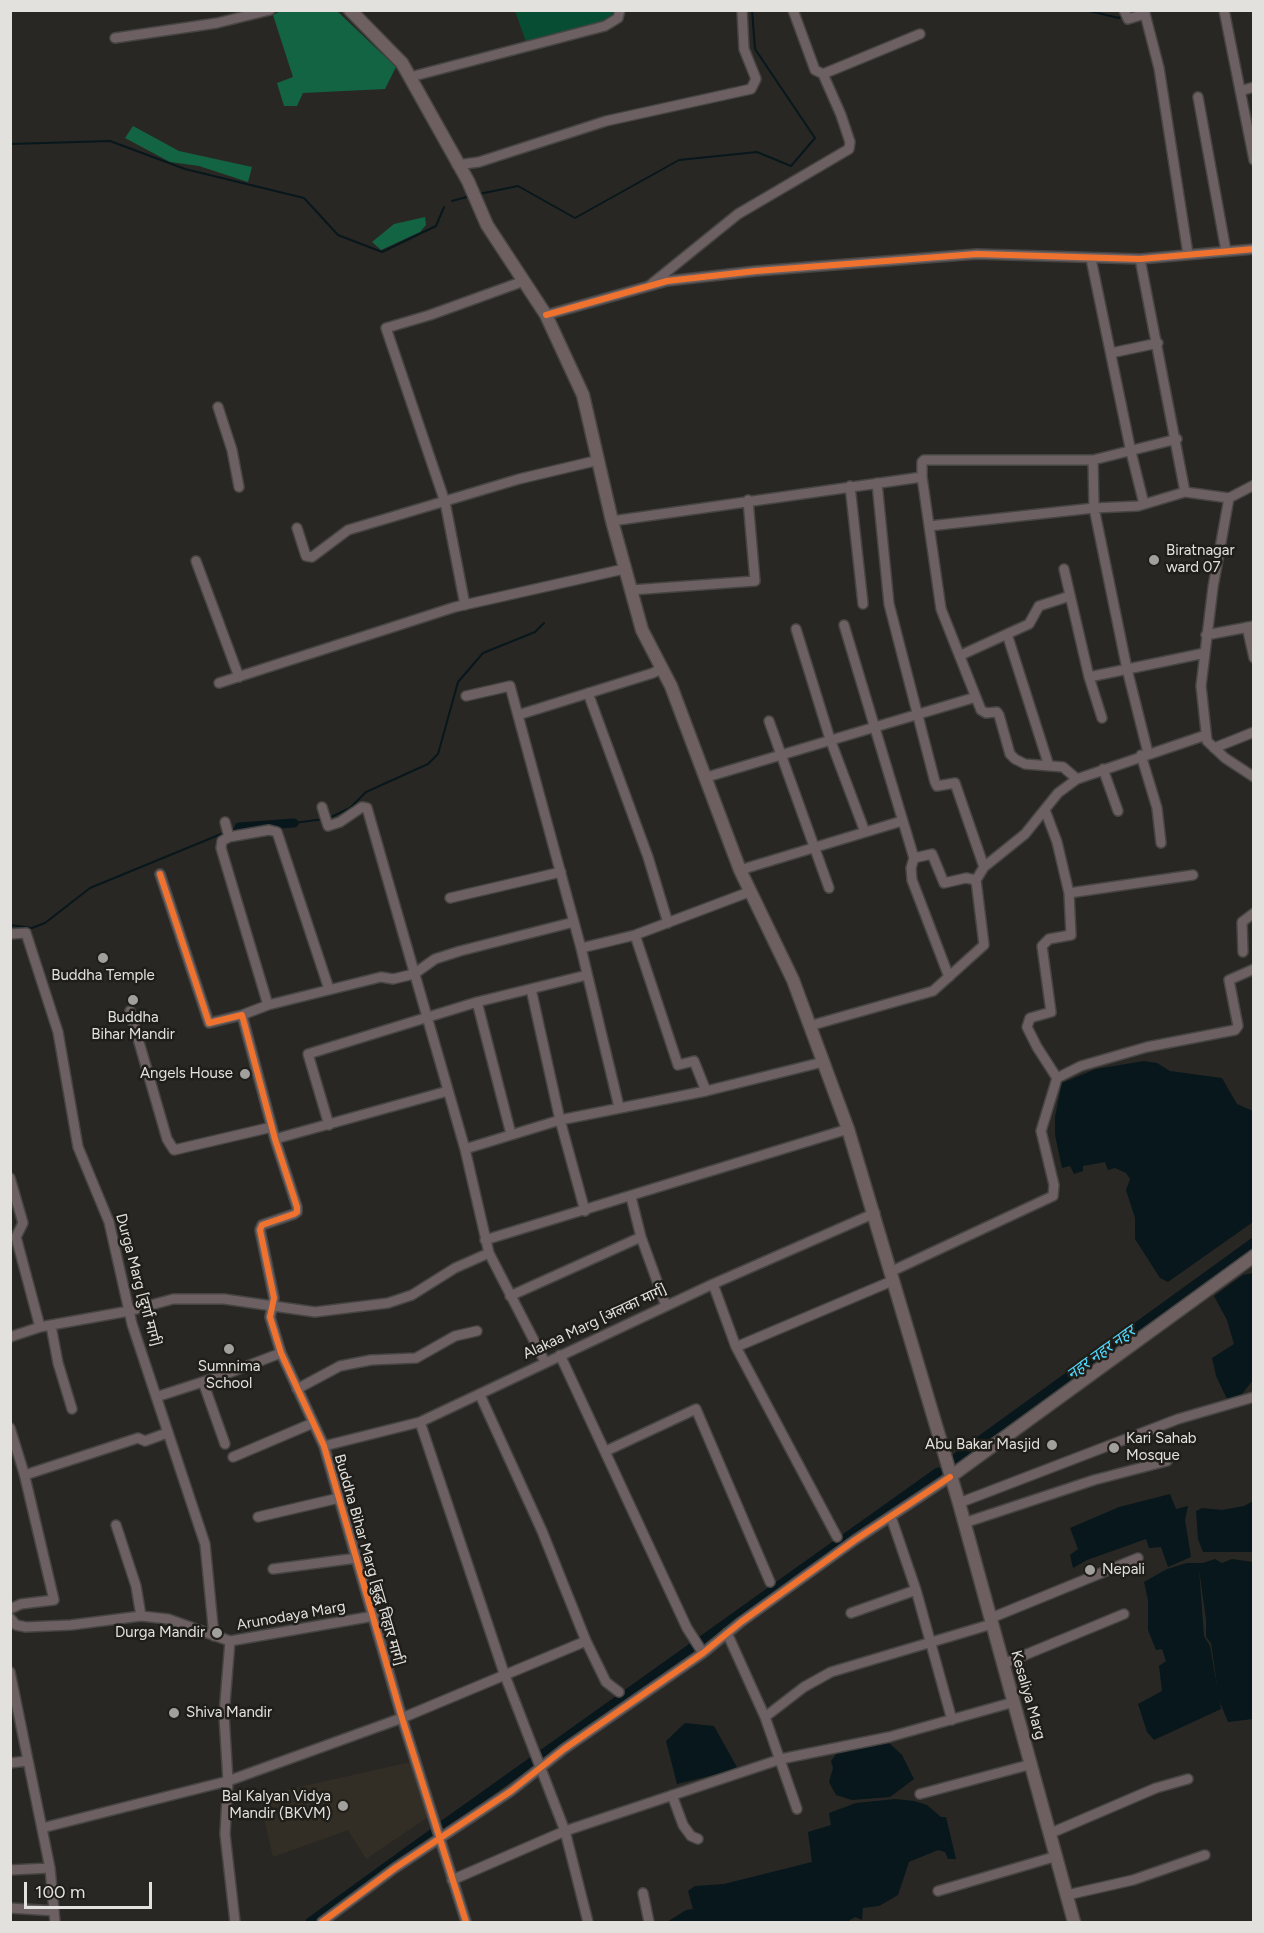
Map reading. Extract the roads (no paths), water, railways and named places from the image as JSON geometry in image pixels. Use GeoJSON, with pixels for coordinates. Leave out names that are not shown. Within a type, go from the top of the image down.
{"type":"FeatureCollection","features":[{"type":"Feature","properties":{"kind":"main road","name":"Kesaliya Marg"},"geometry":{"type":"LineString","coordinates":[[350,10],[402,63],[468,181],[499,245],[546,315],[584,395],[624,569],[645,638],[671,686],[749,892],[793,980],[848,1129],[875,1213],[891,1277],[959,1503],[1074,1923]]}},
{"type":"Feature","properties":{"kind":"main road"},"geometry":{"type":"LineString","coordinates":[[950,1477],[1254,1256]]}},
{"type":"Feature","properties":{"kind":"street"},"geometry":{"type":"LineString","coordinates":[[115,38],[217,22],[270,10]]}},
{"type":"Feature","properties":{"kind":"street"},"geometry":{"type":"LineString","coordinates":[[410,77],[605,26],[618,18],[620,10]]}},
{"type":"Feature","properties":{"kind":"street"},"geometry":{"type":"LineString","coordinates":[[457,165],[479,162],[606,121],[751,89],[756,80],[744,49],[742,10]]}},
{"type":"Feature","properties":{"kind":"street"},"geometry":{"type":"LineString","coordinates":[[647,287],[738,214],[849,149],[850,142],[841,115],[822,74],[815,70],[793,10]]}},
{"type":"Feature","properties":{"kind":"street"},"geometry":{"type":"LineString","coordinates":[[1224,10],[1254,160]]}},
{"type":"Feature","properties":{"kind":"street"},"geometry":{"type":"LineString","coordinates":[[1125,13],[1128,19],[1145,14],[1159,68],[1188,254]]}},
{"type":"Feature","properties":{"kind":"street"},"geometry":{"type":"LineString","coordinates":[[822,74],[920,34]]}},
{"type":"Feature","properties":{"kind":"street"},"geometry":{"type":"LineString","coordinates":[[1240,91],[1254,87]]}},
{"type":"Feature","properties":{"kind":"street"},"geometry":{"type":"LineString","coordinates":[[1198,97],[1226,251]]}},
{"type":"Feature","properties":{"kind":"street"},"geometry":{"type":"LineString","coordinates":[[546,315],[667,281],[756,272],[977,254],[1140,259],[1254,249]]}},
{"type":"Feature","properties":{"kind":"street"},"geometry":{"type":"LineString","coordinates":[[1091,259],[1144,504]]}},
{"type":"Feature","properties":{"kind":"street"},"geometry":{"type":"LineString","coordinates":[[1140,259],[1158,342],[1185,492]]}},
{"type":"Feature","properties":{"kind":"street"},"geometry":{"type":"LineString","coordinates":[[465,605],[445,502],[386,328],[430,315],[524,281]]}},
{"type":"Feature","properties":{"kind":"street"},"geometry":{"type":"LineString","coordinates":[[1111,353],[1158,342]]}},
{"type":"Feature","properties":{"kind":"street"},"geometry":{"type":"LineString","coordinates":[[218,407],[232,450],[239,487]]}},
{"type":"Feature","properties":{"kind":"street"},"geometry":{"type":"LineString","coordinates":[[1077,779],[1063,767],[1026,764],[1015,759],[1010,754],[999,715],[993,711],[983,712],[941,609],[928,526],[922,462],[924,460],[1093,460],[1176,439]]}},
{"type":"Feature","properties":{"kind":"street"},"geometry":{"type":"LineString","coordinates":[[297,528],[306,555],[312,557],[348,530],[519,479],[599,460]]}},
{"type":"Feature","properties":{"kind":"street"},"geometry":{"type":"LineString","coordinates":[[1093,460],[1094,508],[1157,808],[1161,843]]}},
{"type":"Feature","properties":{"kind":"street"},"geometry":{"type":"LineString","coordinates":[[612,521],[922,477]]}},
{"type":"Feature","properties":{"kind":"street"},"geometry":{"type":"LineString","coordinates":[[878,483],[890,604],[935,782],[937,786],[955,783],[984,867]]}},
{"type":"Feature","properties":{"kind":"street"},"geometry":{"type":"LineString","coordinates":[[928,526],[1144,504],[1185,492],[1229,498],[1254,485]]}},
{"type":"Feature","properties":{"kind":"street"},"geometry":{"type":"LineString","coordinates":[[850,486],[863,604]]}},
{"type":"Feature","properties":{"kind":"street"},"geometry":{"type":"LineString","coordinates":[[1229,498],[1206,635],[1201,686],[1206,735],[1214,748],[1254,777]]}},
{"type":"Feature","properties":{"kind":"street"},"geometry":{"type":"LineString","coordinates":[[631,590],[755,581],[748,500]]}},
{"type":"Feature","properties":{"kind":"street"},"geometry":{"type":"LineString","coordinates":[[196,561],[239,677]]}},
{"type":"Feature","properties":{"kind":"street"},"geometry":{"type":"LineString","coordinates":[[219,683],[465,605],[624,569]]}},
{"type":"Feature","properties":{"kind":"street"},"geometry":{"type":"LineString","coordinates":[[1064,569],[1089,677],[1102,718]]}},
{"type":"Feature","properties":{"kind":"street"},"geometry":{"type":"LineString","coordinates":[[961,655],[1029,624],[1039,606],[1070,596]]}},
{"type":"Feature","properties":{"kind":"street"},"geometry":{"type":"LineString","coordinates":[[844,625],[914,858],[911,868],[912,880],[949,977]]}},
{"type":"Feature","properties":{"kind":"street"},"geometry":{"type":"LineString","coordinates":[[1206,635],[1251,626],[1254,658]]}},
{"type":"Feature","properties":{"kind":"street"},"geometry":{"type":"LineString","coordinates":[[795,629],[830,739],[864,832]]}},
{"type":"Feature","properties":{"kind":"street"},"geometry":{"type":"LineString","coordinates":[[1007,634],[1049,766]]}},
{"type":"Feature","properties":{"kind":"street"},"geometry":{"type":"LineString","coordinates":[[1089,677],[1205,653]]}},
{"type":"Feature","properties":{"kind":"street"},"geometry":{"type":"LineString","coordinates":[[518,715],[653,673],[662,668]]}},
{"type":"Feature","properties":{"kind":"street"},"geometry":{"type":"LineString","coordinates":[[466,696],[510,686],[581,948],[619,1107]]}},
{"type":"Feature","properties":{"kind":"street"},"geometry":{"type":"LineString","coordinates":[[588,693],[648,857],[669,923]]}},
{"type":"Feature","properties":{"kind":"street"},"geometry":{"type":"LineString","coordinates":[[707,777],[976,697]]}},
{"type":"Feature","properties":{"kind":"street"},"geometry":{"type":"LineString","coordinates":[[769,721],[779,755],[829,888]]}},
{"type":"Feature","properties":{"kind":"street"},"geometry":{"type":"LineString","coordinates":[[1214,748],[1254,732]]}},
{"type":"Feature","properties":{"kind":"street"},"geometry":{"type":"LineString","coordinates":[[809,1026],[933,991],[984,945],[976,880],[984,867],[1025,834],[1058,793],[1077,779],[1206,735]]}},
{"type":"Feature","properties":{"kind":"street"},"geometry":{"type":"LineString","coordinates":[[1103,769],[1118,812]]}},
{"type":"Feature","properties":{"kind":"street"},"geometry":{"type":"LineString","coordinates":[[322,807],[328,826],[340,822],[362,807],[367,808],[465,1149],[489,1253],[545,1362]]}},
{"type":"Feature","properties":{"kind":"street"},"geometry":{"type":"LineString","coordinates":[[1045,810],[1057,842],[1069,893],[1071,935],[1049,939],[1042,946],[1052,1012],[1030,1018],[1028,1027],[1037,1047],[1057,1078]]}},
{"type":"Feature","properties":{"kind":"street"},"geometry":{"type":"LineString","coordinates":[[740,870],[902,821]]}},
{"type":"Feature","properties":{"kind":"street"},"geometry":{"type":"LineString","coordinates":[[225,822],[229,837]]}},
{"type":"Feature","properties":{"kind":"street"},"geometry":{"type":"LineString","coordinates":[[268,1005],[221,848],[222,841],[229,837],[269,830],[278,832],[329,989]]}},
{"type":"Feature","properties":{"kind":"street"},"geometry":{"type":"LineString","coordinates":[[914,858],[932,854],[944,883],[966,878],[976,880]]}},
{"type":"Feature","properties":{"kind":"street"},"geometry":{"type":"LineString","coordinates":[[450,898],[561,872]]}},
{"type":"Feature","properties":{"kind":"street"},"geometry":{"type":"LineString","coordinates":[[160,874],[209,1023],[329,989],[381,977],[393,979],[414,974],[435,959],[574,922]]}},
{"type":"Feature","properties":{"kind":"street"},"geometry":{"type":"LineString","coordinates":[[1069,893],[1193,876]]}},
{"type":"Feature","properties":{"kind":"street"},"geometry":{"type":"LineString","coordinates":[[581,948],[635,935],[749,892]]}},
{"type":"Feature","properties":{"kind":"street"},"geometry":{"type":"LineString","coordinates":[[1243,952],[1242,922],[1254,913]]}},
{"type":"Feature","properties":{"kind":"street","name":"Durga Marg [दुर्गा मार्ग]"},"geometry":{"type":"LineString","coordinates":[[10,934],[26,933],[58,1032],[78,1147],[114,1240],[129,1311],[205,1544],[214,1636]]}},
{"type":"Feature","properties":{"kind":"street"},"geometry":{"type":"LineString","coordinates":[[635,935],[678,1065],[694,1061],[706,1091]]}},
{"type":"Feature","properties":{"kind":"street"},"geometry":{"type":"LineString","coordinates":[[736,1347],[891,1277],[1053,1197],[1054,1185],[1041,1131],[1057,1078],[1081,1066],[1147,1047],[1235,1030],[1238,1026],[1229,980],[1254,969]]}},
{"type":"Feature","properties":{"kind":"street"},"geometry":{"type":"LineString","coordinates":[[328,1125],[308,1054],[477,1002],[587,975]]}},
{"type":"Feature","properties":{"kind":"street"},"geometry":{"type":"LineString","coordinates":[[531,989],[560,1120],[585,1211]]}},
{"type":"Feature","properties":{"kind":"street"},"geometry":{"type":"LineString","coordinates":[[477,1002],[511,1134]]}},
{"type":"Feature","properties":{"kind":"street"},"geometry":{"type":"LineString","coordinates":[[130,1011],[167,1138],[174,1150],[272,1127]]}},
{"type":"Feature","properties":{"kind":"street","name":"Buddha Bihar Marg [बुद्ध विहार मार्ग]"},"geometry":{"type":"LineString","coordinates":[[242,1015],[297,1212],[262,1226],[260,1230],[274,1298],[270,1317],[281,1353],[324,1446],[433,1823],[466,1923]]}},
{"type":"Feature","properties":{"kind":"street"},"geometry":{"type":"LineString","coordinates":[[465,1149],[560,1120],[706,1091],[823,1062]]}},
{"type":"Feature","properties":{"kind":"street"},"geometry":{"type":"LineString","coordinates":[[275,1139],[448,1091]]}},
{"type":"Feature","properties":{"kind":"street"},"geometry":{"type":"LineString","coordinates":[[485,1240],[848,1129]]}},
{"type":"Feature","properties":{"kind":"street"},"geometry":{"type":"LineString","coordinates":[[10,1178],[23,1223],[16,1237],[40,1328]]}},
{"type":"Feature","properties":{"kind":"street"},"geometry":{"type":"LineString","coordinates":[[631,1197],[640,1237],[666,1306]]}},
{"type":"Feature","properties":{"kind":"street","name":"Alakaa Marg [अलका मार्ग]"},"geometry":{"type":"LineString","coordinates":[[324,1446],[420,1422],[713,1284],[875,1213]]}},
{"type":"Feature","properties":{"kind":"street"},"geometry":{"type":"LineString","coordinates":[[510,1296],[640,1237]]}},
{"type":"Feature","properties":{"kind":"street"},"geometry":{"type":"LineString","coordinates":[[10,1337],[40,1328],[187,1299],[224,1299],[315,1312],[395,1301],[412,1295],[455,1268],[489,1253]]}},
{"type":"Feature","properties":{"kind":"street"},"geometry":{"type":"LineString","coordinates":[[713,1284],[736,1347],[837,1537]]}},
{"type":"Feature","properties":{"kind":"street"},"geometry":{"type":"LineString","coordinates":[[51,1326],[57,1363],[72,1408]]}},
{"type":"Feature","properties":{"kind":"street"},"geometry":{"type":"LineString","coordinates":[[297,1389],[340,1366],[371,1360],[416,1358],[455,1336],[477,1331]]}},
{"type":"Feature","properties":{"kind":"street"},"geometry":{"type":"LineString","coordinates":[[156,1397],[281,1353]]}},
{"type":"Feature","properties":{"kind":"street"},"geometry":{"type":"LineString","coordinates":[[560,1355],[693,1640],[702,1651]]}},
{"type":"Feature","properties":{"kind":"street"},"geometry":{"type":"LineString","coordinates":[[203,1382],[225,1444]]}},
{"type":"Feature","properties":{"kind":"street"},"geometry":{"type":"LineString","coordinates":[[480,1395],[538,1520],[586,1641],[606,1682],[619,1692]]}},
{"type":"Feature","properties":{"kind":"street"},"geometry":{"type":"LineString","coordinates":[[959,1503],[1178,1419],[1254,1397]]}},
{"type":"Feature","properties":{"kind":"street"},"geometry":{"type":"LineString","coordinates":[[606,1451],[696,1409],[770,1582]]}},
{"type":"Feature","properties":{"kind":"street"},"geometry":{"type":"LineString","coordinates":[[420,1422],[504,1673],[542,1766],[565,1831],[588,1923]]}},
{"type":"Feature","properties":{"kind":"street"},"geometry":{"type":"LineString","coordinates":[[233,1457],[313,1423]]}},
{"type":"Feature","properties":{"kind":"street"},"geometry":{"type":"LineString","coordinates":[[10,1428],[25,1475],[54,1600],[21,1604],[10,1609]]}},
{"type":"Feature","properties":{"kind":"street"},"geometry":{"type":"LineString","coordinates":[[25,1475],[138,1438],[145,1441],[167,1433]]}},
{"type":"Feature","properties":{"kind":"street"},"geometry":{"type":"LineString","coordinates":[[964,1523],[1094,1480],[1167,1461]]}},
{"type":"Feature","properties":{"kind":"street"},"geometry":{"type":"LineString","coordinates":[[322,1923],[727,1633],[950,1477]]}},
{"type":"Feature","properties":{"kind":"street"},"geometry":{"type":"LineString","coordinates":[[258,1517],[339,1498]]}},
{"type":"Feature","properties":{"kind":"street"},"geometry":{"type":"LineString","coordinates":[[891,1517],[916,1590],[952,1720]]}},
{"type":"Feature","properties":{"kind":"street"},"geometry":{"type":"LineString","coordinates":[[116,1525],[136,1586],[141,1616]]}},
{"type":"Feature","properties":{"kind":"street"},"geometry":{"type":"LineString","coordinates":[[273,1569],[357,1558]]}},
{"type":"Feature","properties":{"kind":"street"},"geometry":{"type":"LineString","coordinates":[[765,1717],[804,1687],[831,1672],[991,1621],[1138,1558]]}},
{"type":"Feature","properties":{"kind":"street"},"geometry":{"type":"LineString","coordinates":[[851,1613],[916,1590]]}},
{"type":"Feature","properties":{"kind":"street"},"geometry":{"type":"LineString","coordinates":[[1003,1664],[1124,1614]]}},
{"type":"Feature","properties":{"kind":"street","name":"Arunodaya Marg"},"geometry":{"type":"LineString","coordinates":[[10,1618],[16,1625],[26,1627],[71,1625],[141,1616],[168,1619],[230,1641],[374,1616]]}},
{"type":"Feature","properties":{"kind":"street"},"geometry":{"type":"LineString","coordinates":[[727,1633],[765,1717],[796,1809]]}},
{"type":"Feature","properties":{"kind":"street"},"geometry":{"type":"LineString","coordinates":[[230,1641],[224,1715],[228,1781],[225,1834],[235,1923]]}},
{"type":"Feature","properties":{"kind":"street"},"geometry":{"type":"LineString","coordinates":[[42,1828],[228,1781],[402,1718],[504,1673],[586,1641]]}},
{"type":"Feature","properties":{"kind":"street"},"geometry":{"type":"LineString","coordinates":[[10,1672],[50,1868],[55,1923]]}},
{"type":"Feature","properties":{"kind":"street"},"geometry":{"type":"LineString","coordinates":[[452,1880],[565,1831],[781,1759],[889,1737],[1014,1702]]}},
{"type":"Feature","properties":{"kind":"street"},"geometry":{"type":"LineString","coordinates":[[10,1763],[27,1761]]}},
{"type":"Feature","properties":{"kind":"street"},"geometry":{"type":"LineString","coordinates":[[920,1794],[1032,1764]]}},
{"type":"Feature","properties":{"kind":"street"},"geometry":{"type":"LineString","coordinates":[[1051,1833],[1156,1788],[1188,1779]]}},
{"type":"Feature","properties":{"kind":"street"},"geometry":{"type":"LineString","coordinates":[[672,1795],[683,1825],[691,1836],[698,1839]]}},
{"type":"Feature","properties":{"kind":"street"},"geometry":{"type":"LineString","coordinates":[[1066,1895],[1133,1880],[1205,1855]]}},
{"type":"Feature","properties":{"kind":"street"},"geometry":{"type":"LineString","coordinates":[[938,1891],[1057,1856]]}},
{"type":"Feature","properties":{"kind":"street"},"geometry":{"type":"LineString","coordinates":[[10,1870],[50,1868]]}},
{"type":"Feature","properties":{"kind":"street"},"geometry":{"type":"LineString","coordinates":[[643,1893],[649,1923]]}},
{"type":"Feature","properties":{"kind":"street"},"geometry":{"type":"LineString","coordinates":[[10,1908],[54,1911]]}},
{"type":"Feature","properties":{"kind":"waterway"},"geometry":{"type":"LineString","coordinates":[[479,194],[518,186],[575,218],[679,160],[757,152],[791,166],[815,138],[755,49],[752,10]]}},
{"type":"Feature","properties":{"kind":"waterway"},"geometry":{"type":"LineString","coordinates":[[1085,10],[1119,18],[1124,14]]}},
{"type":"Feature","properties":{"kind":"waterway"},"geometry":{"type":"LineString","coordinates":[[10,144],[110,141],[185,169],[304,198],[338,235],[382,252],[436,226],[444,207]]}},
{"type":"Feature","properties":{"kind":"waterway"},"geometry":{"type":"LineString","coordinates":[[452,201],[470,196]]}},
{"type":"Feature","properties":{"kind":"waterway"},"geometry":{"type":"LineString","coordinates":[[329,818],[350,808],[366,792],[428,764],[438,754],[458,682],[483,653],[535,632],[544,623]]}},
{"type":"Feature","properties":{"kind":"waterway"},"geometry":{"type":"LineString","coordinates":[[294,823],[324,819]]}},
{"type":"Feature","properties":{"kind":"waterway"},"geometry":{"type":"LineString","coordinates":[[239,827],[294,823]]}},
{"type":"Feature","properties":{"kind":"waterway"},"geometry":{"type":"LineString","coordinates":[[231,830],[239,827]]}},
{"type":"Feature","properties":{"kind":"waterway"},"geometry":{"type":"LineString","coordinates":[[10,925],[32,928],[45,923],[90,888],[226,832]]}},
{"type":"Feature","properties":{"kind":"waterway","name":"नहर नहर नहर"},"geometry":{"type":"LineString","coordinates":[[949,1463],[1254,1242]]}},
{"type":"Feature","properties":{"kind":"waterway","name":"नहर नहर नहर"},"geometry":{"type":"LineString","coordinates":[[439,1828],[938,1472]]}},
{"type":"Feature","properties":{"kind":"waterway","name":"नहर नहर नहर"},"geometry":{"type":"LineString","coordinates":[[310,1922],[433,1833]]}},
{"type":"Feature","properties":{"kind":"place","name":"Biratnagar ward 07"},"geometry":{"type":"Point","coordinates":[1154,560]}},
{"type":"Feature","properties":{"kind":"place","name":"Buddha Temple"},"geometry":{"type":"Point","coordinates":[103,958]}},
{"type":"Feature","properties":{"kind":"place","name":"Buddha Bihar Mandir"},"geometry":{"type":"Point","coordinates":[133,1000]}},
{"type":"Feature","properties":{"kind":"place","name":"Angels House"},"geometry":{"type":"Point","coordinates":[245,1074]}},
{"type":"Feature","properties":{"kind":"place","name":"Sumnima School"},"geometry":{"type":"Point","coordinates":[229,1349]}},
{"type":"Feature","properties":{"kind":"place","name":"Abu Bakar Masjid"},"geometry":{"type":"Point","coordinates":[1052,1445]}},
{"type":"Feature","properties":{"kind":"place","name":"Kari Sahab Mosque"},"geometry":{"type":"Point","coordinates":[1114,1448]}},
{"type":"Feature","properties":{"kind":"place","name":"Nepali"},"geometry":{"type":"Point","coordinates":[1090,1570]}},
{"type":"Feature","properties":{"kind":"place","name":"Durga Mandir"},"geometry":{"type":"Point","coordinates":[217,1633]}},
{"type":"Feature","properties":{"kind":"place","name":"Shiva Mandir"},"geometry":{"type":"Point","coordinates":[174,1713]}},
{"type":"Feature","properties":{"kind":"place","name":"Bal Kalyan Vidya Mandir (BKVM)"},"geometry":{"type":"Point","coordinates":[343,1806]}}]}
